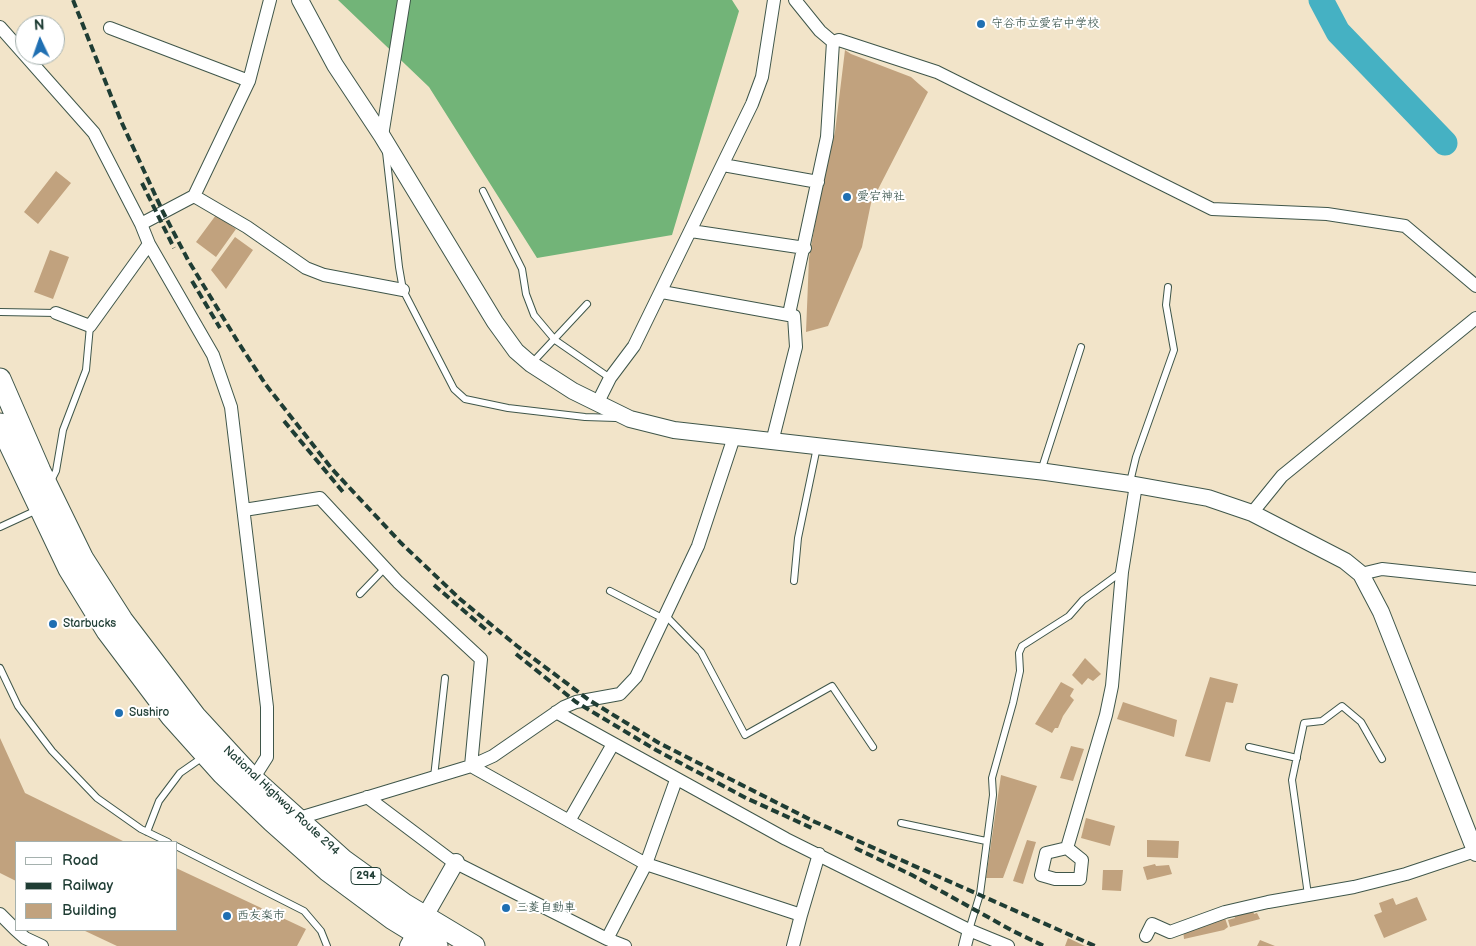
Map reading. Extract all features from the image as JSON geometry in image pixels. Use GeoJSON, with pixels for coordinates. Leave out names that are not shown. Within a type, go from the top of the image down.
{"type":"FeatureCollection","features":[{"type":"Feature","properties":{"kind":"highway","name":"National Highway Route 294"},"geometry":{"type":"LineString","coordinates":[[0,379],[48,487],[83,559],[122,620],[195,716],[253,779],[343,860],[415,932],[474,946]]}},
{"type":"Feature","properties":{"kind":"highway","name":"National Highway Route 294"},"geometry":{"type":"LineString","coordinates":[[0,424],[69,569],[107,631],[171,716],[273,822],[327,870],[437,946]]}},
{"type":"Feature","properties":{"kind":"street"},"geometry":{"type":"LineString","coordinates":[[141,224],[194,196],[249,82],[270,0]]}},
{"type":"Feature","properties":{"kind":"street"},"geometry":{"type":"LineString","coordinates":[[300,0],[335,65],[383,140],[479,299],[516,351],[531,364],[597,404],[630,419],[674,430],[1041,472],[1133,484],[1208,498],[1252,513],[1345,561],[1361,574],[1381,612],[1474,846],[1406,874],[1225,912],[1170,932],[1152,924],[1146,936]]}},
{"type":"Feature","properties":{"kind":"street"},"geometry":{"type":"LineString","coordinates":[[383,140],[404,0]]}},
{"type":"Feature","properties":{"kind":"street"},"geometry":{"type":"LineString","coordinates":[[597,404],[610,378],[634,346],[662,292],[752,104],[762,77],[774,0]]}},
{"type":"Feature","properties":{"kind":"street"},"geometry":{"type":"LineString","coordinates":[[795,0],[820,31],[833,42]]}},
{"type":"Feature","properties":{"kind":"street"},"geometry":{"type":"LineString","coordinates":[[0,27],[94,133],[141,224],[149,244],[213,356],[231,407],[267,707],[267,757],[253,779]]}},
{"type":"Feature","properties":{"kind":"street"},"geometry":{"type":"LineString","coordinates":[[110,28],[249,82]]}},
{"type":"Feature","properties":{"kind":"street"},"geometry":{"type":"LineString","coordinates":[[833,42],[839,40],[937,72],[1212,209],[1327,214],[1405,226],[1476,286]]}},
{"type":"Feature","properties":{"kind":"street"},"geometry":{"type":"LineString","coordinates":[[789,314],[805,248],[827,137],[833,42]]}},
{"type":"Feature","properties":{"kind":"street"},"geometry":{"type":"LineString","coordinates":[[723,165],[818,182]]}},
{"type":"Feature","properties":{"kind":"street"},"geometry":{"type":"LineString","coordinates":[[194,196],[247,227],[306,268],[324,275],[403,290]]}},
{"type":"Feature","properties":{"kind":"street"},"geometry":{"type":"LineString","coordinates":[[691,231],[805,248]]}},
{"type":"Feature","properties":{"kind":"street"},"geometry":{"type":"LineString","coordinates":[[56,313],[90,326],[149,244]]}},
{"type":"Feature","properties":{"kind":"street"},"geometry":{"type":"LineString","coordinates":[[662,292],[794,316],[796,347],[772,442]]}},
{"type":"Feature","properties":{"kind":"street"},"geometry":{"type":"LineString","coordinates":[[1252,513],[1265,494],[1282,476],[1353,421],[1476,318]]}},
{"type":"Feature","properties":{"kind":"street"},"geometry":{"type":"LineString","coordinates":[[296,819],[471,766],[493,756],[556,712],[576,702],[620,694],[636,677],[666,618],[698,546],[734,437]]}},
{"type":"Feature","properties":{"kind":"street"},"geometry":{"type":"LineString","coordinates":[[1067,848],[1110,696],[1133,484]]}},
{"type":"Feature","properties":{"kind":"street"},"geometry":{"type":"LineString","coordinates":[[244,510],[320,498],[385,568],[481,658],[471,766]]}},
{"type":"Feature","properties":{"kind":"street"},"geometry":{"type":"LineString","coordinates":[[1361,574],[1382,569],[1476,579]]}},
{"type":"Feature","properties":{"kind":"street"},"geometry":{"type":"LineString","coordinates":[[556,712],[676,780],[969,930],[1008,946]]}},
{"type":"Feature","properties":{"kind":"street"},"geometry":{"type":"LineString","coordinates":[[569,821],[613,744]]}},
{"type":"Feature","properties":{"kind":"street"},"geometry":{"type":"LineString","coordinates":[[471,766],[646,864],[801,915]]}},
{"type":"Feature","properties":{"kind":"street"},"geometry":{"type":"LineString","coordinates":[[607,939],[646,864],[676,780]]}},
{"type":"Feature","properties":{"kind":"street"},"geometry":{"type":"LineString","coordinates":[[367,798],[456,862],[607,939],[626,946]]}},
{"type":"Feature","properties":{"kind":"street"},"geometry":{"type":"LineString","coordinates":[[793,946],[819,854]]}},
{"type":"Feature","properties":{"kind":"street"},"geometry":{"type":"LineString","coordinates":[[415,932],[456,862]]}},
{"type":"Feature","properties":{"kind":"street"},"geometry":{"type":"LineString","coordinates":[[0,914],[15,929]]}},
{"type":"Feature","properties":{"kind":"street"},"geometry":{"type":"LineString","coordinates":[[965,946],[969,930]]}},
{"type":"Feature","properties":{"kind":"street"},"geometry":{"type":"LineString","coordinates":[[17,931],[25,938],[42,946]]}},
{"type":"Feature","properties":{"kind":"lane"},"geometry":{"type":"LineString","coordinates":[[383,140],[398,267],[403,290],[454,389],[465,399],[508,408],[584,417],[630,419]]}},
{"type":"Feature","properties":{"kind":"lane"},"geometry":{"type":"LineString","coordinates":[[483,191],[522,269],[526,294],[534,315],[555,340],[610,378]]}},
{"type":"Feature","properties":{"kind":"lane"},"geometry":{"type":"LineString","coordinates":[[1133,484],[1136,457],[1174,350],[1166,305],[1168,286]]}},
{"type":"Feature","properties":{"kind":"lane"},"geometry":{"type":"LineString","coordinates":[[531,364],[587,304]]}},
{"type":"Feature","properties":{"kind":"lane"},"geometry":{"type":"LineString","coordinates":[[0,312],[56,313]]}},
{"type":"Feature","properties":{"kind":"lane"},"geometry":{"type":"LineString","coordinates":[[48,487],[56,472],[63,430],[86,370],[90,326]]}},
{"type":"Feature","properties":{"kind":"lane"},"geometry":{"type":"LineString","coordinates":[[1041,472],[1081,347]]}},
{"type":"Feature","properties":{"kind":"lane"},"geometry":{"type":"LineString","coordinates":[[794,581],[798,538],[817,447]]}},
{"type":"Feature","properties":{"kind":"lane"},"geometry":{"type":"LineString","coordinates":[[0,527],[40,509]]}},
{"type":"Feature","properties":{"kind":"lane"},"geometry":{"type":"LineString","coordinates":[[360,594],[385,568]]}},
{"type":"Feature","properties":{"kind":"lane"},"geometry":{"type":"LineString","coordinates":[[969,930],[980,894],[992,795],[992,778],[1013,703],[1020,671],[1019,654],[1022,646],[1069,616],[1084,600],[1122,572]]}},
{"type":"Feature","properties":{"kind":"lane"},"geometry":{"type":"LineString","coordinates":[[610,591],[666,618],[701,652],[745,735],[832,686],[873,747]]}},
{"type":"Feature","properties":{"kind":"lane"},"geometry":{"type":"LineString","coordinates":[[0,668],[18,706],[52,751],[97,798],[147,832],[166,841]]}},
{"type":"Feature","properties":{"kind":"lane"},"geometry":{"type":"LineString","coordinates":[[434,777],[445,678]]}},
{"type":"Feature","properties":{"kind":"lane"},"geometry":{"type":"LineString","coordinates":[[1308,895],[1292,780],[1304,724],[1322,721],[1342,706],[1361,722],[1382,759]]}},
{"type":"Feature","properties":{"kind":"lane"},"geometry":{"type":"LineString","coordinates":[[1249,747],[1297,758]]}},
{"type":"Feature","properties":{"kind":"lane"},"geometry":{"type":"LineString","coordinates":[[147,832],[159,801],[180,773],[206,754]]}},
{"type":"Feature","properties":{"kind":"lane"},"geometry":{"type":"LineString","coordinates":[[901,823],[986,840]]}},
{"type":"Feature","properties":{"kind":"lane"},"geometry":{"type":"LineString","coordinates":[[178,847],[304,911],[322,931],[327,946]]}},
{"type":"Feature","properties":{"kind":"green space"},"geometry":{"type":"Polygon","coordinates":[[[338,0],[732,0],[739,11],[672,235],[537,258],[429,87],[338,0]]]}},
{"type":"Feature","properties":{"kind":"building","name":"愛宕神社"},"geometry":{"type":"Polygon","coordinates":[[[845,50],[911,77],[928,92],[871,203],[862,247],[828,326],[806,332],[809,258],[821,191],[835,132],[845,50]]]}},
{"type":"Feature","properties":{"kind":"building"},"geometry":{"type":"Polygon","coordinates":[[[56,171],[71,183],[38,224],[24,212],[56,171]]]}},
{"type":"Feature","properties":{"kind":"building"},"geometry":{"type":"Polygon","coordinates":[[[216,215],[236,229],[216,257],[196,242],[216,215]]]}},
{"type":"Feature","properties":{"kind":"building"},"geometry":{"type":"Polygon","coordinates":[[[235,237],[253,250],[226,289],[211,270],[235,237]]]}},
{"type":"Feature","properties":{"kind":"building"},"geometry":{"type":"Polygon","coordinates":[[[50,250],[69,257],[53,299],[34,292],[50,250]]]}},
{"type":"Feature","properties":{"kind":"building"},"geometry":{"type":"Polygon","coordinates":[[[1085,658],[1101,674],[1093,681],[1088,678],[1082,685],[1072,675],[1085,658]]]}},
{"type":"Feature","properties":{"kind":"building"},"geometry":{"type":"Polygon","coordinates":[[[1210,677],[1238,684],[1233,703],[1226,702],[1210,762],[1185,756],[1210,677]]]}},
{"type":"Feature","properties":{"kind":"building"},"geometry":{"type":"Polygon","coordinates":[[[1061,682],[1074,689],[1070,696],[1074,700],[1063,716],[1058,728],[1055,728],[1052,733],[1035,724],[1061,682]]]}},
{"type":"Feature","properties":{"kind":"building"},"geometry":{"type":"Polygon","coordinates":[[[1123,702],[1177,720],[1174,737],[1117,719],[1123,702]]]}},
{"type":"Feature","properties":{"kind":"building"},"geometry":{"type":"Polygon","coordinates":[[[0,738],[25,793],[123,841],[15,841],[15,880],[0,873],[0,738]]]}},
{"type":"Feature","properties":{"kind":"building"},"geometry":{"type":"Polygon","coordinates":[[[1071,746],[1084,749],[1073,781],[1060,778],[1071,746]]]}},
{"type":"Feature","properties":{"kind":"building"},"geometry":{"type":"Polygon","coordinates":[[[1001,775],[1037,786],[1003,878],[986,878],[1001,775]]]}},
{"type":"Feature","properties":{"kind":"building"},"geometry":{"type":"Polygon","coordinates":[[[1086,818],[1115,826],[1110,846],[1081,838],[1086,818]]]}},
{"type":"Feature","properties":{"kind":"building"},"geometry":{"type":"Polygon","coordinates":[[[1027,840],[1036,842],[1023,884],[1013,881],[1027,840]]]}},
{"type":"Feature","properties":{"kind":"building"},"geometry":{"type":"Polygon","coordinates":[[[1147,840],[1179,841],[1178,858],[1147,857],[1147,840]]]}},
{"type":"Feature","properties":{"kind":"building"},"geometry":{"type":"Polygon","coordinates":[[[1155,864],[1156,866],[1169,865],[1172,874],[1147,880],[1143,867],[1155,864]]]}},
{"type":"Feature","properties":{"kind":"building","name":"西友楽市"},"geometry":{"type":"Polygon","coordinates":[[[178,869],[306,929],[297,946],[117,946],[85,931],[178,931],[178,869]]]}},
{"type":"Feature","properties":{"kind":"building"},"geometry":{"type":"Polygon","coordinates":[[[1103,870],[1123,870],[1121,891],[1102,890],[1103,870]]]}},
{"type":"Feature","properties":{"kind":"building"},"geometry":{"type":"Polygon","coordinates":[[[1417,897],[1427,920],[1384,938],[1374,915],[1382,912],[1379,903],[1393,898],[1396,905],[1417,897]]]}},
{"type":"Feature","properties":{"kind":"building"},"geometry":{"type":"Polygon","coordinates":[[[1253,911],[1254,914],[1257,913],[1260,919],[1230,927],[1228,920],[1235,918],[1234,915],[1253,911]]]}},
{"type":"Feature","properties":{"kind":"building"},"geometry":{"type":"Polygon","coordinates":[[[1225,918],[1228,927],[1224,930],[1184,939],[1183,930],[1225,918]]]}},
{"type":"Feature","properties":{"kind":"building"},"geometry":{"type":"Polygon","coordinates":[[[1068,938],[1085,946],[1065,946],[1068,938]]]}},
{"type":"Feature","properties":{"kind":"building"},"geometry":{"type":"Polygon","coordinates":[[[1260,940],[1275,946],[1257,946],[1260,940]]]}},
{"type":"Feature","properties":{"kind":"waterway"},"geometry":{"type":"LineString","coordinates":[[1321,0],[1338,32],[1445,143]]}},
{"type":"Feature","properties":{"kind":"railway"},"geometry":{"type":"LineString","coordinates":[[73,0],[121,121],[163,212],[188,260],[238,342],[266,385],[332,469],[401,543],[460,599],[517,646],[589,700],[659,743],[813,821],[1095,946]]}},
{"type":"Feature","properties":{"kind":"railway"},"geometry":{"type":"LineString","coordinates":[[142,183],[174,248]]}},
{"type":"Feature","properties":{"kind":"railway"},"geometry":{"type":"LineString","coordinates":[[192,281],[220,328]]}},
{"type":"Feature","properties":{"kind":"railway"},"geometry":{"type":"LineString","coordinates":[[284,421],[343,492]]}},
{"type":"Feature","properties":{"kind":"railway"},"geometry":{"type":"LineString","coordinates":[[434,585],[491,634]]}},
{"type":"Feature","properties":{"kind":"railway"},"geometry":{"type":"LineString","coordinates":[[516,654],[576,702],[656,750],[746,798],[814,829]]}},
{"type":"Feature","properties":{"kind":"railway"},"geometry":{"type":"LineString","coordinates":[[855,848],[912,875],[1044,946]]}},
{"type":"Feature","properties":{"kind":"place","name":"守谷市立愛宕中学校"},"geometry":{"type":"Point","coordinates":[981,24]}},
{"type":"Feature","properties":{"kind":"place","name":"愛宕神社"},"geometry":{"type":"Point","coordinates":[847,197]}},
{"type":"Feature","properties":{"kind":"place","name":"Starbucks"},"geometry":{"type":"Point","coordinates":[53,624]}},
{"type":"Feature","properties":{"kind":"place","name":"Sushiro"},"geometry":{"type":"Point","coordinates":[119,713]}},
{"type":"Feature","properties":{"kind":"place","name":"三菱自動車"},"geometry":{"type":"Point","coordinates":[506,908]}},
{"type":"Feature","properties":{"kind":"place","name":"西友楽市"},"geometry":{"type":"Point","coordinates":[227,916]}}]}
